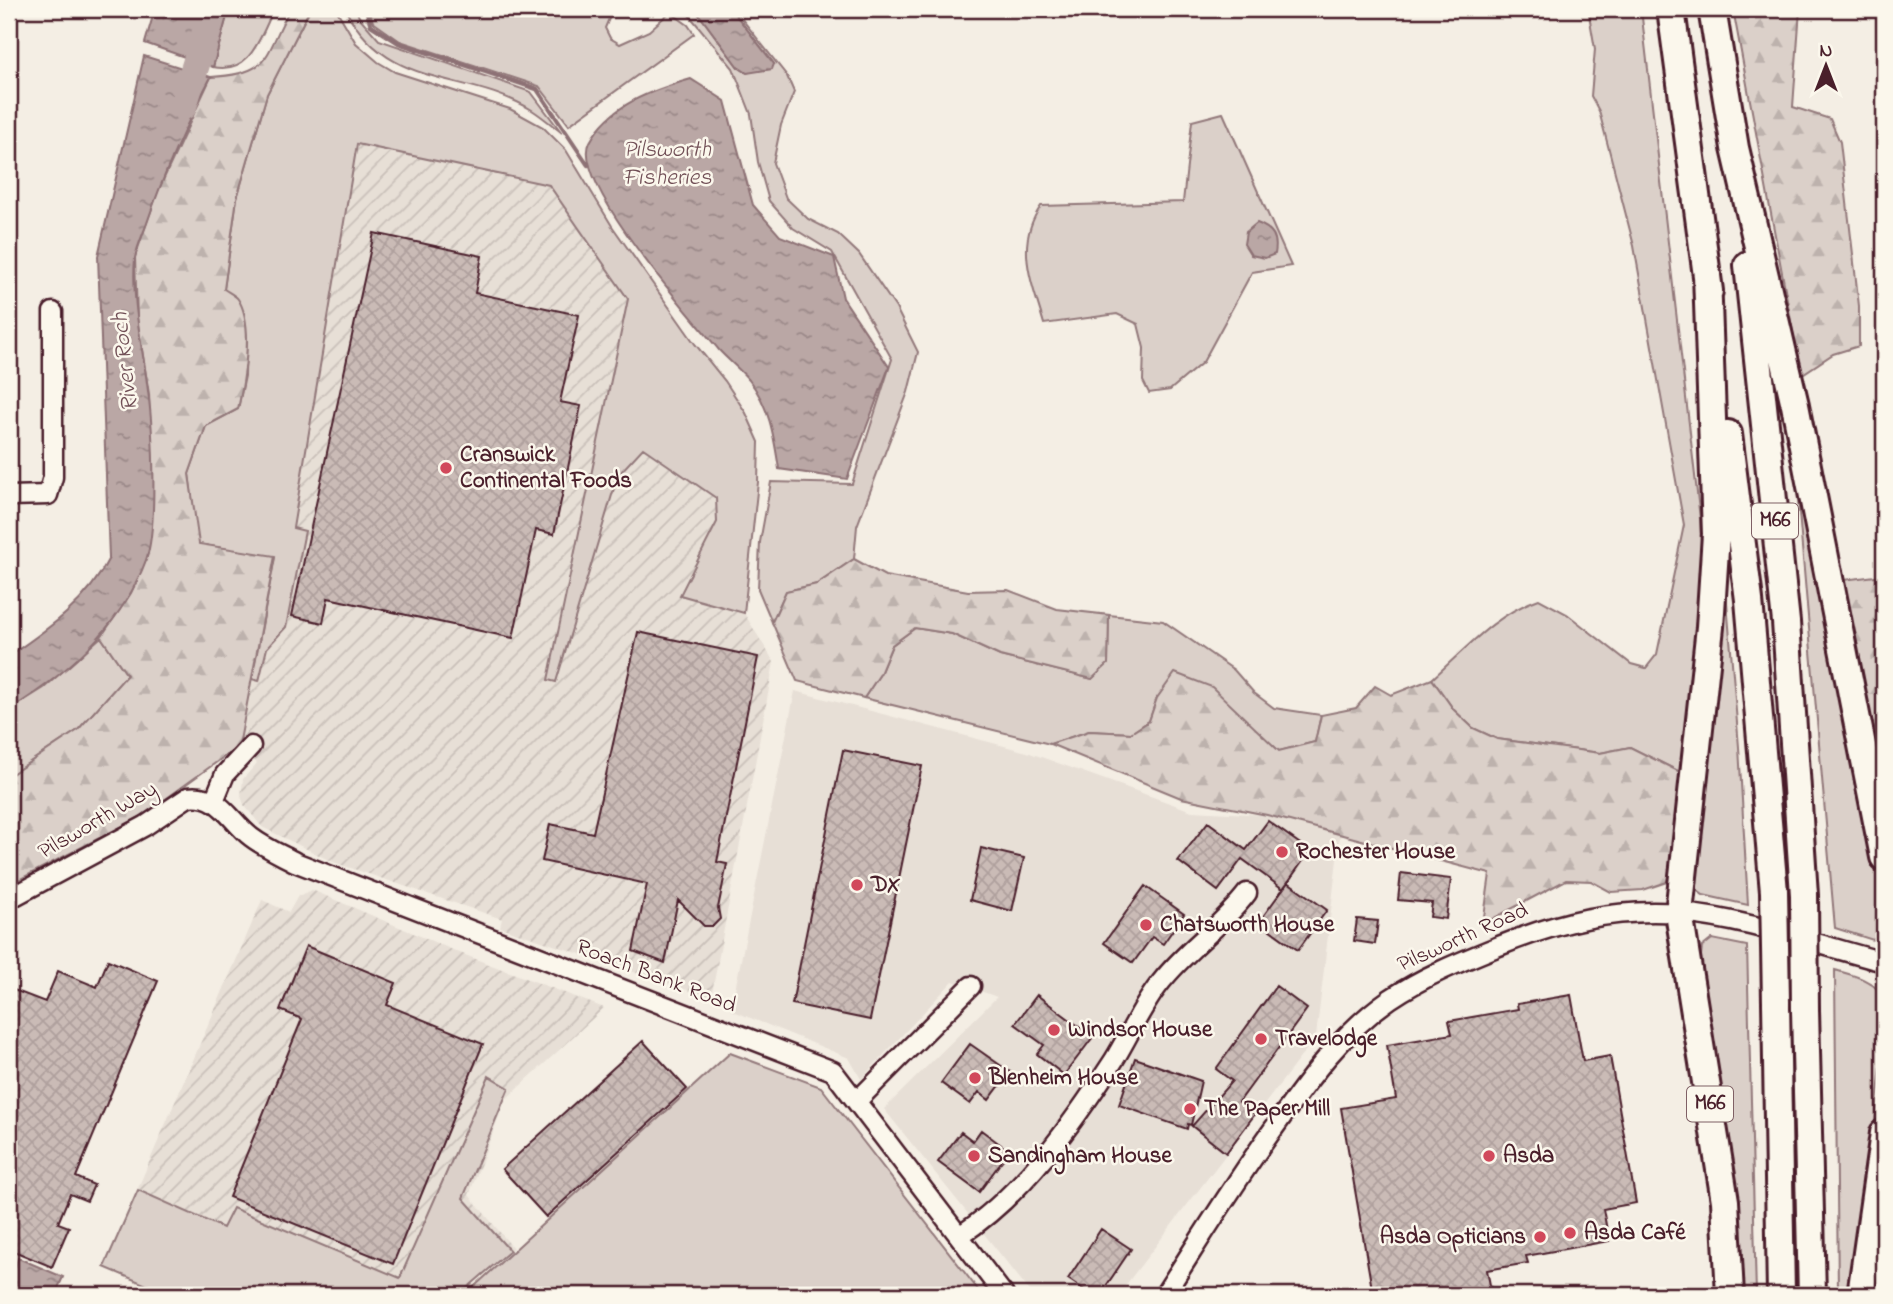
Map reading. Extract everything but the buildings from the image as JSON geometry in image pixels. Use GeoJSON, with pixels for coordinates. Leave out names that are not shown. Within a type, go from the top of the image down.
{"type":"FeatureCollection","features":[{"type":"Feature","properties":{"kind":"highway","name":"M66"},"geometry":{"type":"LineString","coordinates":[[1671,9],[1749,600],[1774,892],[1781,1295]]}},
{"type":"Feature","properties":{"kind":"highway","name":"M66"},"geometry":{"type":"LineString","coordinates":[[1712,9],[1735,148],[1786,622],[1804,895],[1812,1295]]}},
{"type":"Feature","properties":{"kind":"highway","name":"M66"},"geometry":{"type":"LineString","coordinates":[[1735,148],[1795,405],[1884,857]]}},
{"type":"Feature","properties":{"kind":"highway","name":"M66"},"geometry":{"type":"LineString","coordinates":[[1707,274],[1716,534],[1710,627],[1679,913],[1725,1201],[1730,1295]]}},
{"type":"Feature","properties":{"kind":"highway"},"geometry":{"type":"LineString","coordinates":[[1861,1295],[1884,1133]]}},
{"type":"Feature","properties":{"kind":"street"},"geometry":{"type":"LineString","coordinates":[[9,496],[48,495],[53,477],[53,312]]}},
{"type":"Feature","properties":{"kind":"street"},"geometry":{"type":"LineString","coordinates":[[214,801],[225,774],[251,746]]}},
{"type":"Feature","properties":{"kind":"street","name":"Pilsworth Way"},"geometry":{"type":"LineString","coordinates":[[9,899],[145,826],[188,797],[204,797],[214,801]]}},
{"type":"Feature","properties":{"kind":"street","name":"Roach Bank Road"},"geometry":{"type":"LineString","coordinates":[[214,801],[227,810],[250,836],[295,862],[833,1071],[1004,1295]]}},
{"type":"Feature","properties":{"kind":"street"},"geometry":{"type":"LineString","coordinates":[[959,1236],[982,1221],[1039,1162],[1114,1059],[1161,981],[1230,915],[1247,893]]}},
{"type":"Feature","properties":{"kind":"street","name":"Pilsworth Road"},"geometry":{"type":"LineString","coordinates":[[1164,1295],[1235,1183],[1316,1069],[1349,1033],[1389,1000],[1451,966],[1557,924],[1609,913],[1679,913],[1733,921],[1884,962]]}},
{"type":"Feature","properties":{"kind":"street"},"geometry":{"type":"LineString","coordinates":[[858,1101],[971,986]]}},
{"type":"Feature","properties":{"kind":"shaded area"},"geometry":{"type":"Polygon","coordinates":[[[357,144],[549,185],[628,299],[548,680],[556,682],[618,475],[643,448],[716,498],[717,522],[680,594],[744,613],[774,662],[711,998],[500,927],[502,919],[333,862],[262,827],[244,805],[241,796],[243,779],[257,763],[239,746],[252,679],[259,680],[267,648],[286,627],[304,532],[293,529],[357,144]]]}},
{"type":"Feature","properties":{"kind":"shaded area"},"geometry":{"type":"Polygon","coordinates":[[[795,691],[1027,752],[1192,811],[1267,815],[1340,834],[1316,1037],[1118,1295],[1033,1295],[884,1109],[997,997],[953,981],[861,1079],[849,1058],[731,1010],[795,691]]]}},
{"type":"Feature","properties":{"kind":"shaded area"},"geometry":{"type":"Polygon","coordinates":[[[312,890],[460,953],[604,1008],[505,1100],[469,1195],[513,1248],[459,1295],[170,1295],[104,1267],[262,900],[289,912],[298,896],[312,890]]]}},
{"type":"Feature","properties":{"kind":"green space"},"geometry":{"type":"Polygon","coordinates":[[[229,9],[274,9],[259,42],[245,60],[226,68],[213,67],[229,9]]]}},
{"type":"Feature","properties":{"kind":"green space"},"geometry":{"type":"Polygon","coordinates":[[[290,9],[310,9],[267,94],[237,198],[224,289],[238,299],[246,323],[247,353],[238,409],[206,426],[189,474],[199,544],[275,556],[239,746],[142,816],[9,885],[9,776],[78,730],[127,675],[101,637],[131,593],[147,557],[153,498],[149,394],[137,318],[135,257],[158,191],[211,77],[246,72],[256,66],[270,50],[290,9]]]}},
{"type":"Feature","properties":{"kind":"green space"},"geometry":{"type":"Polygon","coordinates":[[[310,9],[336,9],[356,43],[378,62],[395,72],[510,109],[543,127],[566,150],[612,226],[695,344],[725,381],[746,413],[759,442],[758,482],[744,613],[680,595],[717,522],[716,498],[643,448],[618,475],[556,682],[548,680],[628,299],[549,185],[357,144],[293,528],[305,531],[286,627],[267,648],[259,681],[252,679],[275,557],[198,544],[189,474],[206,426],[238,409],[245,376],[246,329],[224,289],[237,198],[267,94],[310,9]]]}},
{"type":"Feature","properties":{"kind":"green space"},"geometry":{"type":"Polygon","coordinates":[[[345,9],[356,9],[359,17],[379,40],[531,92],[562,133],[532,110],[506,97],[406,67],[383,54],[363,35],[345,9]]]}},
{"type":"Feature","properties":{"kind":"green space"},"geometry":{"type":"Polygon","coordinates":[[[369,9],[613,9],[605,28],[610,38],[620,44],[649,31],[670,12],[688,25],[694,34],[569,125],[539,86],[400,41],[373,22],[369,9]]]}},
{"type":"Feature","properties":{"kind":"green space"},"geometry":{"type":"Polygon","coordinates":[[[684,9],[695,9],[738,67],[747,73],[774,64],[731,9],[734,9],[787,76],[794,92],[781,125],[773,163],[786,198],[808,219],[838,234],[859,254],[896,308],[918,352],[908,392],[857,526],[854,559],[817,584],[786,591],[772,622],[758,589],[760,542],[771,482],[852,484],[892,359],[832,252],[793,228],[769,201],[758,162],[751,114],[733,68],[684,9]]]}},
{"type":"Feature","properties":{"kind":"green space"},"geometry":{"type":"Polygon","coordinates":[[[1588,9],[1641,9],[1700,519],[1703,589],[1682,773],[1630,747],[1600,753],[1497,739],[1473,728],[1454,710],[1432,679],[1495,623],[1539,599],[1567,614],[1631,664],[1646,668],[1657,654],[1684,525],[1634,246],[1599,111],[1591,96],[1595,49],[1588,9]]]}},
{"type":"Feature","properties":{"kind":"green space"},"geometry":{"type":"Polygon","coordinates":[[[1733,9],[1800,9],[1793,107],[1830,119],[1840,142],[1859,306],[1859,346],[1833,354],[1801,375],[1733,9]]]}},
{"type":"Feature","properties":{"kind":"green space"},"geometry":{"type":"Polygon","coordinates":[[[1223,113],[1291,266],[1252,272],[1203,362],[1170,390],[1149,393],[1143,381],[1144,348],[1138,324],[1117,314],[1044,324],[1028,264],[1028,235],[1041,206],[1183,202],[1192,121],[1223,113]]]}},
{"type":"Feature","properties":{"kind":"green space"},"geometry":{"type":"Polygon","coordinates":[[[1791,420],[1884,899],[1884,934],[1873,940],[1835,928],[1791,420]]]}},
{"type":"Feature","properties":{"kind":"green space"},"geometry":{"type":"Polygon","coordinates":[[[1720,518],[1739,747],[1748,905],[1703,895],[1694,888],[1720,518]]]}},
{"type":"Feature","properties":{"kind":"green space"},"geometry":{"type":"Polygon","coordinates":[[[854,559],[885,576],[968,591],[1008,590],[1057,609],[1109,615],[1108,664],[1092,679],[1000,656],[952,634],[915,628],[892,645],[880,674],[864,698],[797,681],[772,622],[786,591],[817,584],[854,559]]]}},
{"type":"Feature","properties":{"kind":"green space"},"geometry":{"type":"Polygon","coordinates":[[[1884,575],[1884,785],[1843,580],[1884,575]]]}},
{"type":"Feature","properties":{"kind":"green space"},"geometry":{"type":"Polygon","coordinates":[[[1109,615],[1163,621],[1234,670],[1254,693],[1274,708],[1321,715],[1315,742],[1279,751],[1256,730],[1157,698],[1149,721],[1131,733],[1089,731],[1050,744],[864,698],[880,674],[892,645],[915,628],[952,634],[1000,656],[1092,679],[1108,663],[1109,615]]]}},
{"type":"Feature","properties":{"kind":"green space"},"geometry":{"type":"Polygon","coordinates":[[[101,637],[127,675],[78,730],[9,776],[9,710],[44,688],[101,637]]]}},
{"type":"Feature","properties":{"kind":"green space"},"geometry":{"type":"Polygon","coordinates":[[[1175,673],[1212,687],[1279,751],[1315,742],[1321,715],[1356,708],[1375,686],[1391,695],[1432,679],[1454,710],[1473,728],[1497,739],[1600,753],[1630,747],[1682,773],[1667,882],[1643,890],[1611,892],[1591,881],[1566,880],[1483,924],[1490,874],[1267,815],[1181,798],[1050,744],[1089,731],[1131,733],[1149,721],[1157,698],[1175,673]]]}},
{"type":"Feature","properties":{"kind":"green space"},"geometry":{"type":"Polygon","coordinates":[[[1712,939],[1747,946],[1756,1295],[1743,1295],[1740,1220],[1700,964],[1702,947],[1712,939]]]}},
{"type":"Feature","properties":{"kind":"green space"},"geometry":{"type":"Polygon","coordinates":[[[1835,970],[1872,984],[1881,994],[1883,1013],[1879,1089],[1852,1295],[1838,1295],[1835,970]]]}},
{"type":"Feature","properties":{"kind":"green space"},"geometry":{"type":"Polygon","coordinates":[[[730,1053],[821,1087],[982,1295],[640,1295],[635,1290],[623,1290],[607,1295],[465,1295],[730,1053]]]}},
{"type":"Feature","properties":{"kind":"green space"},"geometry":{"type":"Polygon","coordinates":[[[489,1076],[509,1088],[463,1198],[510,1251],[459,1295],[170,1295],[104,1267],[138,1190],[223,1228],[233,1208],[400,1278],[489,1076]]]}},
{"type":"Feature","properties":{"kind":"water"},"geometry":{"type":"Polygon","coordinates":[[[155,9],[229,9],[213,67],[145,43],[155,9]]]}},
{"type":"Feature","properties":{"kind":"water"},"geometry":{"type":"Polygon","coordinates":[[[695,9],[731,9],[774,64],[772,69],[747,73],[738,67],[695,9]]]}},
{"type":"Feature","properties":{"kind":"water"},"geometry":{"type":"Polygon","coordinates":[[[144,56],[211,77],[168,167],[135,258],[136,308],[148,391],[153,452],[150,545],[136,584],[107,627],[52,681],[9,710],[9,656],[78,602],[109,558],[98,256],[144,56]]]}},
{"type":"Feature","properties":{"kind":"water","name":"Pilsworth Fisheries"},"geometry":{"type":"Polygon","coordinates":[[[691,79],[725,101],[753,205],[780,236],[834,257],[843,298],[889,367],[847,479],[779,469],[770,423],[756,390],[661,280],[615,216],[598,186],[589,161],[590,142],[599,129],[621,108],[634,100],[691,79]]]}},
{"type":"Feature","properties":{"kind":"water"},"geometry":{"type":"Polygon","coordinates":[[[1257,223],[1271,231],[1275,238],[1275,254],[1265,258],[1251,255],[1244,244],[1246,232],[1257,223]]]}},
{"type":"Feature","properties":{"kind":"water"},"geometry":{"type":"Polygon","coordinates":[[[18,1258],[63,1277],[55,1295],[9,1287],[18,1258]]]}},
{"type":"Feature","properties":{"kind":"waterway","name":"River Roch"},"geometry":{"type":"LineString","coordinates":[[183,106],[213,9]]}},
{"type":"Feature","properties":{"kind":"waterway"},"geometry":{"type":"LineString","coordinates":[[366,9],[371,25],[399,43],[537,89],[588,165]]}},
{"type":"Feature","properties":{"kind":"place","name":"Cranswick Continental Foods"},"geometry":{"type":"Point","coordinates":[446,468]}},
{"type":"Feature","properties":{"kind":"place","name":"Rochester House"},"geometry":{"type":"Point","coordinates":[1282,852]}},
{"type":"Feature","properties":{"kind":"place","name":"DX"},"geometry":{"type":"Point","coordinates":[857,885]}},
{"type":"Feature","properties":{"kind":"place","name":"Chatsworth House"},"geometry":{"type":"Point","coordinates":[1146,925]}},
{"type":"Feature","properties":{"kind":"place","name":"Windsor House"},"geometry":{"type":"Point","coordinates":[1054,1030]}},
{"type":"Feature","properties":{"kind":"place","name":"Travelodge"},"geometry":{"type":"Point","coordinates":[1261,1039]}},
{"type":"Feature","properties":{"kind":"place","name":"Blenheim House"},"geometry":{"type":"Point","coordinates":[975,1078]}},
{"type":"Feature","properties":{"kind":"place","name":"The Paper Mill"},"geometry":{"type":"Point","coordinates":[1190,1109]}},
{"type":"Feature","properties":{"kind":"place","name":"Sandingham House"},"geometry":{"type":"Point","coordinates":[974,1156]}},
{"type":"Feature","properties":{"kind":"place","name":"Asda"},"geometry":{"type":"Point","coordinates":[1489,1156]}},
{"type":"Feature","properties":{"kind":"place","name":"Asda Café"},"geometry":{"type":"Point","coordinates":[1570,1233]}},
{"type":"Feature","properties":{"kind":"place","name":"Asda Opticians"},"geometry":{"type":"Point","coordinates":[1540,1237]}}]}
